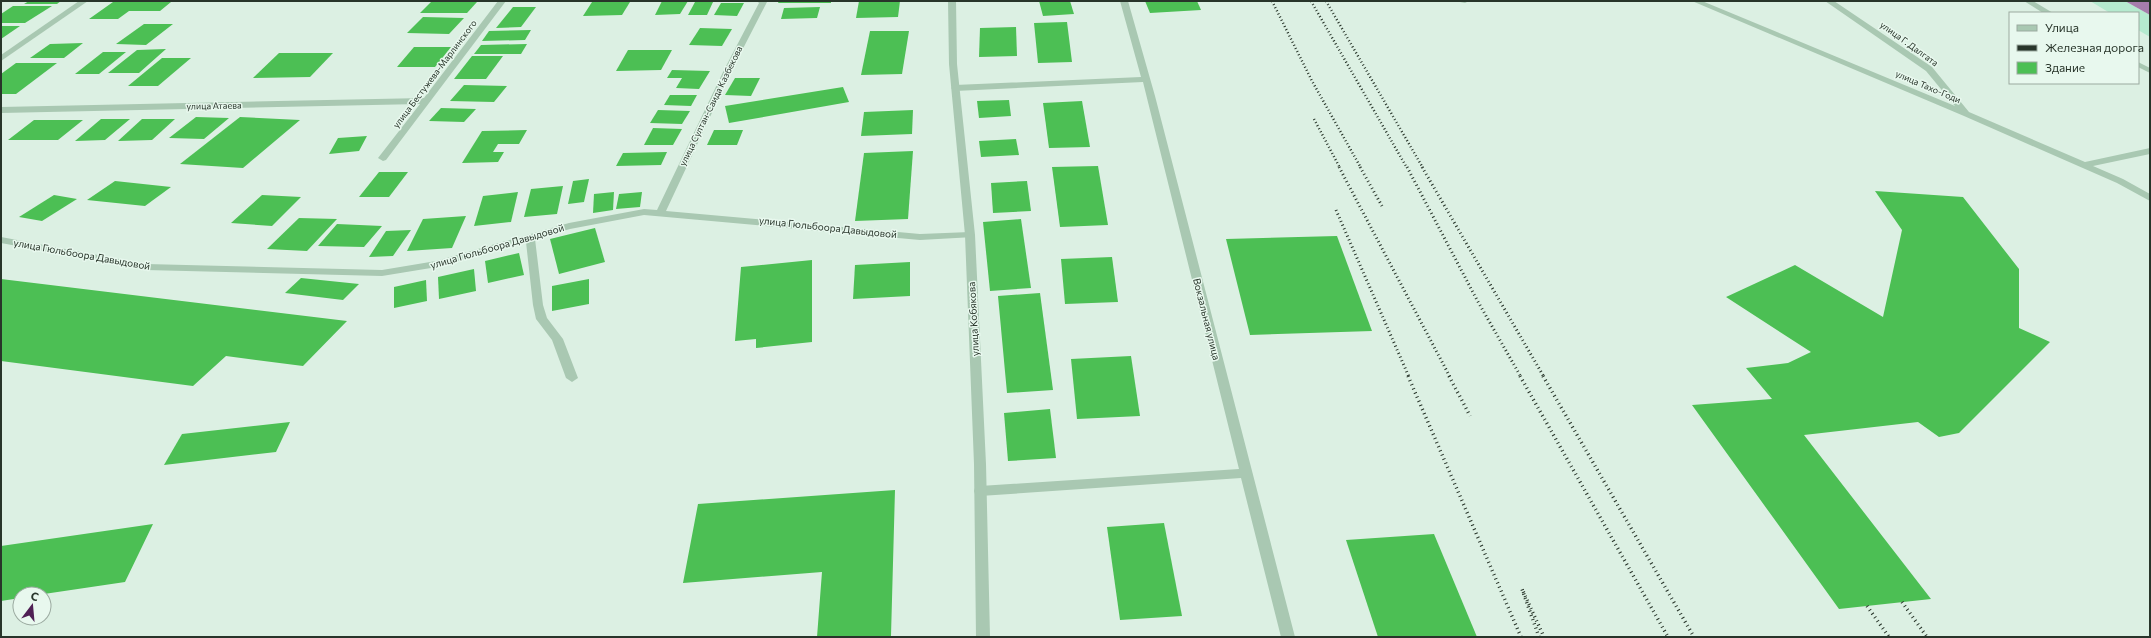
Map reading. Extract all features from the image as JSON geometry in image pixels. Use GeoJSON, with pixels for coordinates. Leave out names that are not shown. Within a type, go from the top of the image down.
{"type":"FeatureCollection","features":[{"type":"Feature","properties":{"kind":"street"},"geometry":{"type":"LineString","coordinates":[[1,59],[84,1]]}},
{"type":"Feature","properties":{"kind":"street","name":"улица Бестужева-Марлинского"},"geometry":{"type":"LineString","coordinates":[[383,158],[427,102],[502,1]]}},
{"type":"Feature","properties":{"kind":"street","name":"улица Султан-Саида Казбекова"},"geometry":{"type":"LineString","coordinates":[[661,212],[762,1]]}},
{"type":"Feature","properties":{"kind":"street","name":"улица Кобякова"},"geometry":{"type":"LineString","coordinates":[[952,1],[955,88],[970,235],[980,490],[983,637]]}},
{"type":"Feature","properties":{"kind":"street","name":"Вокзальная улица"},"geometry":{"type":"LineString","coordinates":[[1124,1],[1146,79],[1288,637]]}},
{"type":"Feature","properties":{"kind":"street"},"geometry":{"type":"LineString","coordinates":[[1459,1],[1465,1]]}},
{"type":"Feature","properties":{"kind":"street","name":"улица Тахо-Годи"},"geometry":{"type":"LineString","coordinates":[[1696,1],[1967,114],[2120,181],[2150,198]]}},
{"type":"Feature","properties":{"kind":"street","name":"улица Г. Далгата"},"geometry":{"type":"LineString","coordinates":[[1829,1],[1929,69],[1967,114]]}},
{"type":"Feature","properties":{"kind":"street"},"geometry":{"type":"LineString","coordinates":[[2028,1],[2047,12]]}},
{"type":"Feature","properties":{"kind":"street"},"geometry":{"type":"LineString","coordinates":[[2139,65],[2150,71]]}},
{"type":"Feature","properties":{"kind":"street"},"geometry":{"type":"LineString","coordinates":[[955,88],[1146,79]]}},
{"type":"Feature","properties":{"kind":"street","name":"улица Атаева"},"geometry":{"type":"LineString","coordinates":[[1,110],[427,102]]}},
{"type":"Feature","properties":{"kind":"street"},"geometry":{"type":"LineString","coordinates":[[2084,165],[2150,151]]}},
{"type":"Feature","properties":{"kind":"street","name":"улица Гюльбоора Давыдовой"},"geometry":{"type":"LineString","coordinates":[[1,240],[146,267],[382,273],[437,264],[494,249],[530,236],[619,215],[661,212],[920,237],[970,235]]}},
{"type":"Feature","properties":{"kind":"street"},"geometry":{"type":"LineString","coordinates":[[530,236],[538,305],[542,319],[557,339],[572,378]]}},
{"type":"Feature","properties":{"kind":"street"},"geometry":{"type":"LineString","coordinates":[[980,490],[1246,473]]}},
{"type":"Feature","properties":{"kind":"sand"},"geometry":{"type":"Polygon","coordinates":[[[2090,1],[2125,1],[2150,15],[2150,37],[2139,31],[2139,12],[2108,12],[2090,1]]]}},
{"type":"Feature","properties":{"kind":"shaded area"},"geometry":{"type":"Polygon","coordinates":[[[2125,1],[2150,1],[2150,15],[2125,1]]]}},
{"type":"Feature","properties":{"kind":"building"},"geometry":{"type":"Polygon","coordinates":[[[29,1],[61,1],[57,4],[24,4],[29,1]]]}},
{"type":"Feature","properties":{"kind":"building"},"geometry":{"type":"Polygon","coordinates":[[[662,1],[688,1],[680,14],[655,15],[662,1]]]}},
{"type":"Feature","properties":{"kind":"building"},"geometry":{"type":"Polygon","coordinates":[[[779,1],[831,1],[831,3],[778,3],[779,1]]]}},
{"type":"Feature","properties":{"kind":"building"},"geometry":{"type":"Polygon","coordinates":[[[859,1],[900,1],[898,17],[856,18],[859,1]]]}},
{"type":"Feature","properties":{"kind":"building"},"geometry":{"type":"Polygon","coordinates":[[[1039,1],[1070,1],[1074,14],[1043,16],[1039,1]]]}},
{"type":"Feature","properties":{"kind":"building"},"geometry":{"type":"Polygon","coordinates":[[[1145,1],[1197,1],[1201,10],[1150,13],[1145,1]]]}},
{"type":"Feature","properties":{"kind":"building"},"geometry":{"type":"Polygon","coordinates":[[[113,2],[171,2],[160,11],[129,11],[118,19],[89,19],[113,2]]]}},
{"type":"Feature","properties":{"kind":"building"},"geometry":{"type":"Polygon","coordinates":[[[431,2],[477,2],[467,13],[420,13],[431,2]]]}},
{"type":"Feature","properties":{"kind":"building"},"geometry":{"type":"Polygon","coordinates":[[[592,2],[630,2],[622,15],[583,16],[592,2]]]}},
{"type":"Feature","properties":{"kind":"building"},"geometry":{"type":"Polygon","coordinates":[[[695,2],[713,2],[707,15],[688,15],[695,2]]]}},
{"type":"Feature","properties":{"kind":"building"},"geometry":{"type":"Polygon","coordinates":[[[721,3],[744,3],[737,16],[714,15],[721,3]]]}},
{"type":"Feature","properties":{"kind":"building"},"geometry":{"type":"Polygon","coordinates":[[[13,6],[52,6],[25,23],[1,23],[1,14],[13,6]]]}},
{"type":"Feature","properties":{"kind":"building"},"geometry":{"type":"Polygon","coordinates":[[[513,7],[536,7],[521,27],[496,28],[513,7]]]}},
{"type":"Feature","properties":{"kind":"building"},"geometry":{"type":"Polygon","coordinates":[[[820,7],[817,18],[781,19],[784,8],[820,7]]]}},
{"type":"Feature","properties":{"kind":"building"},"geometry":{"type":"Polygon","coordinates":[[[423,17],[464,18],[449,34],[407,33],[423,17]]]}},
{"type":"Feature","properties":{"kind":"building"},"geometry":{"type":"Polygon","coordinates":[[[1067,22],[1072,62],[1038,63],[1034,23],[1067,22]]]}},
{"type":"Feature","properties":{"kind":"building"},"geometry":{"type":"Polygon","coordinates":[[[144,24],[173,24],[146,45],[116,44],[144,24]]]}},
{"type":"Feature","properties":{"kind":"building"},"geometry":{"type":"Polygon","coordinates":[[[1,26],[20,26],[1,39],[1,26]]]}},
{"type":"Feature","properties":{"kind":"building"},"geometry":{"type":"Polygon","coordinates":[[[1016,27],[1017,56],[979,57],[980,28],[1016,27]]]}},
{"type":"Feature","properties":{"kind":"building"},"geometry":{"type":"Polygon","coordinates":[[[700,28],[732,29],[722,46],[689,45],[700,28]]]}},
{"type":"Feature","properties":{"kind":"building"},"geometry":{"type":"Polygon","coordinates":[[[531,30],[525,40],[482,41],[489,31],[531,30]]]}},
{"type":"Feature","properties":{"kind":"building"},"geometry":{"type":"Polygon","coordinates":[[[870,31],[909,31],[902,74],[861,75],[870,31]]]}},
{"type":"Feature","properties":{"kind":"building"},"geometry":{"type":"Polygon","coordinates":[[[83,43],[64,58],[30,58],[50,44],[83,43]]]}},
{"type":"Feature","properties":{"kind":"building"},"geometry":{"type":"Polygon","coordinates":[[[527,44],[521,54],[474,54],[481,45],[527,44]]]}},
{"type":"Feature","properties":{"kind":"building"},"geometry":{"type":"Polygon","coordinates":[[[414,47],[451,47],[435,67],[397,67],[414,47]]]}},
{"type":"Feature","properties":{"kind":"building"},"geometry":{"type":"Polygon","coordinates":[[[166,49],[139,73],[108,73],[137,50],[166,49]]]}},
{"type":"Feature","properties":{"kind":"building"},"geometry":{"type":"Polygon","coordinates":[[[628,50],[672,50],[661,70],[616,71],[628,50]]]}},
{"type":"Feature","properties":{"kind":"building"},"geometry":{"type":"Polygon","coordinates":[[[103,52],[126,52],[99,74],[75,74],[103,52]]]}},
{"type":"Feature","properties":{"kind":"building"},"geometry":{"type":"Polygon","coordinates":[[[279,53],[333,53],[310,77],[253,78],[279,53]]]}},
{"type":"Feature","properties":{"kind":"building"},"geometry":{"type":"Polygon","coordinates":[[[472,56],[503,56],[486,79],[454,79],[472,56]]]}},
{"type":"Feature","properties":{"kind":"building"},"geometry":{"type":"Polygon","coordinates":[[[162,58],[191,58],[158,86],[128,86],[162,58]]]}},
{"type":"Feature","properties":{"kind":"building"},"geometry":{"type":"Polygon","coordinates":[[[16,63],[57,63],[16,94],[1,94],[1,74],[16,63]]]}},
{"type":"Feature","properties":{"kind":"building"},"geometry":{"type":"Polygon","coordinates":[[[672,70],[710,71],[699,89],[676,88],[682,78],[667,78],[672,70]]]}},
{"type":"Feature","properties":{"kind":"building"},"geometry":{"type":"Polygon","coordinates":[[[735,78],[760,78],[751,96],[725,95],[735,78]]]}},
{"type":"Feature","properties":{"kind":"building"},"geometry":{"type":"Polygon","coordinates":[[[464,85],[507,86],[494,102],[450,101],[464,85]]]}},
{"type":"Feature","properties":{"kind":"building"},"geometry":{"type":"Polygon","coordinates":[[[843,87],[849,102],[729,123],[725,106],[843,87]]]}},
{"type":"Feature","properties":{"kind":"building"},"geometry":{"type":"Polygon","coordinates":[[[670,95],[697,95],[691,106],[664,105],[670,95]]]}},
{"type":"Feature","properties":{"kind":"building"},"geometry":{"type":"Polygon","coordinates":[[[1009,100],[1011,116],[979,118],[977,101],[1009,100]]]}},
{"type":"Feature","properties":{"kind":"building"},"geometry":{"type":"Polygon","coordinates":[[[1082,101],[1090,147],[1049,148],[1043,103],[1082,101]]]}},
{"type":"Feature","properties":{"kind":"building"},"geometry":{"type":"Polygon","coordinates":[[[441,108],[476,109],[464,122],[429,121],[441,108]]]}},
{"type":"Feature","properties":{"kind":"building"},"geometry":{"type":"Polygon","coordinates":[[[658,110],[690,111],[682,124],[650,123],[658,110]]]}},
{"type":"Feature","properties":{"kind":"building"},"geometry":{"type":"Polygon","coordinates":[[[913,110],[912,134],[861,136],[864,112],[913,110]]]}},
{"type":"Feature","properties":{"kind":"building"},"geometry":{"type":"Polygon","coordinates":[[[196,117],[229,118],[204,139],[169,138],[196,117]]]}},
{"type":"Feature","properties":{"kind":"building"},"geometry":{"type":"Polygon","coordinates":[[[240,117],[300,120],[243,168],[180,164],[240,117]]]}},
{"type":"Feature","properties":{"kind":"building"},"geometry":{"type":"Polygon","coordinates":[[[101,119],[130,119],[105,140],[75,141],[101,119]]]}},
{"type":"Feature","properties":{"kind":"building"},"geometry":{"type":"Polygon","coordinates":[[[142,119],[175,119],[152,140],[118,141],[142,119]]]}},
{"type":"Feature","properties":{"kind":"building"},"geometry":{"type":"Polygon","coordinates":[[[34,120],[83,120],[58,140],[8,140],[34,120]]]}},
{"type":"Feature","properties":{"kind":"building"},"geometry":{"type":"Polygon","coordinates":[[[653,128],[682,129],[673,145],[644,145],[653,128]]]}},
{"type":"Feature","properties":{"kind":"building"},"geometry":{"type":"Polygon","coordinates":[[[527,130],[519,144],[498,144],[493,152],[504,152],[498,162],[462,163],[482,131],[527,130]]]}},
{"type":"Feature","properties":{"kind":"building"},"geometry":{"type":"Polygon","coordinates":[[[714,130],[743,130],[737,145],[707,145],[714,130]]]}},
{"type":"Feature","properties":{"kind":"building"},"geometry":{"type":"Polygon","coordinates":[[[367,136],[359,151],[329,154],[338,138],[367,136]]]}},
{"type":"Feature","properties":{"kind":"building"},"geometry":{"type":"Polygon","coordinates":[[[1016,139],[1019,155],[981,157],[979,141],[1016,139]]]}},
{"type":"Feature","properties":{"kind":"building"},"geometry":{"type":"Polygon","coordinates":[[[913,151],[908,219],[855,221],[864,153],[913,151]]]}},
{"type":"Feature","properties":{"kind":"building"},"geometry":{"type":"Polygon","coordinates":[[[667,152],[661,165],[616,166],[623,153],[667,152]]]}},
{"type":"Feature","properties":{"kind":"building"},"geometry":{"type":"Polygon","coordinates":[[[1098,166],[1108,225],[1060,227],[1052,167],[1098,166]]]}},
{"type":"Feature","properties":{"kind":"building"},"geometry":{"type":"Polygon","coordinates":[[[379,172],[408,172],[389,197],[359,197],[379,172]]]}},
{"type":"Feature","properties":{"kind":"building"},"geometry":{"type":"Polygon","coordinates":[[[589,179],[584,202],[568,204],[573,181],[589,179]]]}},
{"type":"Feature","properties":{"kind":"building"},"geometry":{"type":"Polygon","coordinates":[[[115,181],[171,187],[145,206],[87,200],[115,181]]]}},
{"type":"Feature","properties":{"kind":"building"},"geometry":{"type":"Polygon","coordinates":[[[1027,181],[1031,211],[993,213],[991,183],[1027,181]]]}},
{"type":"Feature","properties":{"kind":"building"},"geometry":{"type":"Polygon","coordinates":[[[563,186],[557,214],[524,217],[531,189],[563,186]]]}},
{"type":"Feature","properties":{"kind":"building"},"geometry":{"type":"Polygon","coordinates":[[[1875,191],[1963,197],[2019,269],[2019,328],[2050,342],[1959,433],[1939,437],[1918,422],[1804,435],[1931,599],[1839,609],[1692,405],[1772,399],[1746,368],[1788,363],[1811,352],[1726,297],[1795,265],[1883,317],[1902,230],[1875,191]]]}},
{"type":"Feature","properties":{"kind":"building"},"geometry":{"type":"Polygon","coordinates":[[[518,192],[511,222],[474,226],[483,196],[518,192]]]}},
{"type":"Feature","properties":{"kind":"building"},"geometry":{"type":"Polygon","coordinates":[[[614,192],[613,210],[593,213],[594,194],[614,192]]]}},
{"type":"Feature","properties":{"kind":"building"},"geometry":{"type":"Polygon","coordinates":[[[642,192],[640,207],[616,209],[619,194],[642,192]]]}},
{"type":"Feature","properties":{"kind":"building"},"geometry":{"type":"Polygon","coordinates":[[[54,195],[77,199],[42,221],[19,217],[54,195]]]}},
{"type":"Feature","properties":{"kind":"building"},"geometry":{"type":"Polygon","coordinates":[[[262,195],[301,197],[272,226],[231,223],[262,195]]]}},
{"type":"Feature","properties":{"kind":"building"},"geometry":{"type":"Polygon","coordinates":[[[466,216],[452,248],[407,251],[423,219],[466,216]]]}},
{"type":"Feature","properties":{"kind":"building"},"geometry":{"type":"Polygon","coordinates":[[[299,218],[337,219],[307,251],[267,249],[299,218]]]}},
{"type":"Feature","properties":{"kind":"building"},"geometry":{"type":"Polygon","coordinates":[[[1021,219],[1031,288],[990,291],[983,222],[1021,219]]]}},
{"type":"Feature","properties":{"kind":"building"},"geometry":{"type":"Polygon","coordinates":[[[337,224],[382,226],[364,247],[318,246],[337,224]]]}},
{"type":"Feature","properties":{"kind":"building"},"geometry":{"type":"Polygon","coordinates":[[[595,228],[605,262],[559,274],[550,239],[595,228]]]}},
{"type":"Feature","properties":{"kind":"building"},"geometry":{"type":"Polygon","coordinates":[[[411,230],[393,256],[369,257],[386,231],[411,230]]]}},
{"type":"Feature","properties":{"kind":"building"},"geometry":{"type":"Polygon","coordinates":[[[1337,236],[1372,331],[1250,335],[1226,239],[1337,236]]]}},
{"type":"Feature","properties":{"kind":"building"},"geometry":{"type":"Polygon","coordinates":[[[519,253],[524,275],[488,283],[485,261],[519,253]]]}},
{"type":"Feature","properties":{"kind":"building"},"geometry":{"type":"Polygon","coordinates":[[[1112,257],[1118,302],[1065,304],[1061,259],[1112,257]]]}},
{"type":"Feature","properties":{"kind":"building"},"geometry":{"type":"Polygon","coordinates":[[[812,260],[812,342],[756,348],[756,339],[735,341],[741,267],[812,260]]]}},
{"type":"Feature","properties":{"kind":"building"},"geometry":{"type":"Polygon","coordinates":[[[910,262],[910,296],[853,299],[855,265],[910,262]]]}},
{"type":"Feature","properties":{"kind":"building"},"geometry":{"type":"Polygon","coordinates":[[[474,269],[476,291],[439,299],[438,277],[474,269]]]}},
{"type":"Feature","properties":{"kind":"building"},"geometry":{"type":"Polygon","coordinates":[[[301,278],[359,284],[343,300],[285,293],[301,278]]]}},
{"type":"Feature","properties":{"kind":"building"},"geometry":{"type":"Polygon","coordinates":[[[1,279],[347,321],[303,366],[226,356],[193,386],[1,361],[1,279]]]}},
{"type":"Feature","properties":{"kind":"building"},"geometry":{"type":"Polygon","coordinates":[[[589,279],[589,304],[552,311],[552,286],[589,279]]]}},
{"type":"Feature","properties":{"kind":"building"},"geometry":{"type":"Polygon","coordinates":[[[426,280],[427,301],[394,308],[394,287],[426,280]]]}},
{"type":"Feature","properties":{"kind":"building"},"geometry":{"type":"Polygon","coordinates":[[[1040,293],[1053,390],[1007,393],[998,296],[1040,293]]]}},
{"type":"Feature","properties":{"kind":"building"},"geometry":{"type":"Polygon","coordinates":[[[1131,356],[1140,416],[1077,419],[1071,359],[1131,356]]]}},
{"type":"Feature","properties":{"kind":"building"},"geometry":{"type":"Polygon","coordinates":[[[1050,409],[1056,458],[1008,461],[1004,413],[1050,409]]]}},
{"type":"Feature","properties":{"kind":"building"},"geometry":{"type":"Polygon","coordinates":[[[290,422],[276,452],[164,465],[182,434],[290,422]]]}},
{"type":"Feature","properties":{"kind":"building"},"geometry":{"type":"Polygon","coordinates":[[[895,490],[891,636],[817,637],[822,572],[683,583],[698,504],[895,490]]]}},
{"type":"Feature","properties":{"kind":"building"},"geometry":{"type":"Polygon","coordinates":[[[1164,523],[1182,616],[1120,620],[1107,527],[1164,523]]]}},
{"type":"Feature","properties":{"kind":"building"},"geometry":{"type":"Polygon","coordinates":[[[153,524],[125,582],[52,593],[52,586],[12,586],[12,599],[1,601],[1,546],[153,524]]]}},
{"type":"Feature","properties":{"kind":"building"},"geometry":{"type":"Polygon","coordinates":[[[1434,534],[1477,637],[1378,637],[1346,540],[1434,534]]]}},
{"type":"Feature","properties":{"kind":"railway"},"geometry":{"type":"LineString","coordinates":[[1272,1],[1312,81],[1361,168]]}},
{"type":"Feature","properties":{"kind":"railway"},"geometry":{"type":"LineString","coordinates":[[1311,1],[1407,168]]}},
{"type":"Feature","properties":{"kind":"railway"},"geometry":{"type":"LineString","coordinates":[[1326,1],[1423,168]]}},
{"type":"Feature","properties":{"kind":"railway"},"geometry":{"type":"LineString","coordinates":[[1314,119],[1340,168]]}},
{"type":"Feature","properties":{"kind":"railway"},"geometry":{"type":"LineString","coordinates":[[1339,167],[1450,377]]}},
{"type":"Feature","properties":{"kind":"railway"},"geometry":{"type":"LineString","coordinates":[[1360,167],[1382,206]]}},
{"type":"Feature","properties":{"kind":"railway"},"geometry":{"type":"LineString","coordinates":[[1407,167],[1477,300],[1521,377]]}},
{"type":"Feature","properties":{"kind":"railway"},"geometry":{"type":"LineString","coordinates":[[1422,167],[1544,377]]}},
{"type":"Feature","properties":{"kind":"railway"},"geometry":{"type":"LineString","coordinates":[[1336,210],[1409,377]]}},
{"type":"Feature","properties":{"kind":"railway"},"geometry":{"type":"LineString","coordinates":[[1408,376],[1521,637]]}},
{"type":"Feature","properties":{"kind":"railway"},"geometry":{"type":"LineString","coordinates":[[1449,376],[1470,416]]}},
{"type":"Feature","properties":{"kind":"railway"},"geometry":{"type":"LineString","coordinates":[[1520,376],[1668,637]]}},
{"type":"Feature","properties":{"kind":"railway"},"geometry":{"type":"LineString","coordinates":[[1543,376],[1694,637]]}},
{"type":"Feature","properties":{"kind":"railway"},"geometry":{"type":"LineString","coordinates":[[1539,637],[1522,589],[1544,637]]}},
{"type":"Feature","properties":{"kind":"railway"},"geometry":{"type":"LineString","coordinates":[[1902,602],[1927,637]]}},
{"type":"Feature","properties":{"kind":"railway"},"geometry":{"type":"LineString","coordinates":[[1867,606],[1889,637]]}}]}
